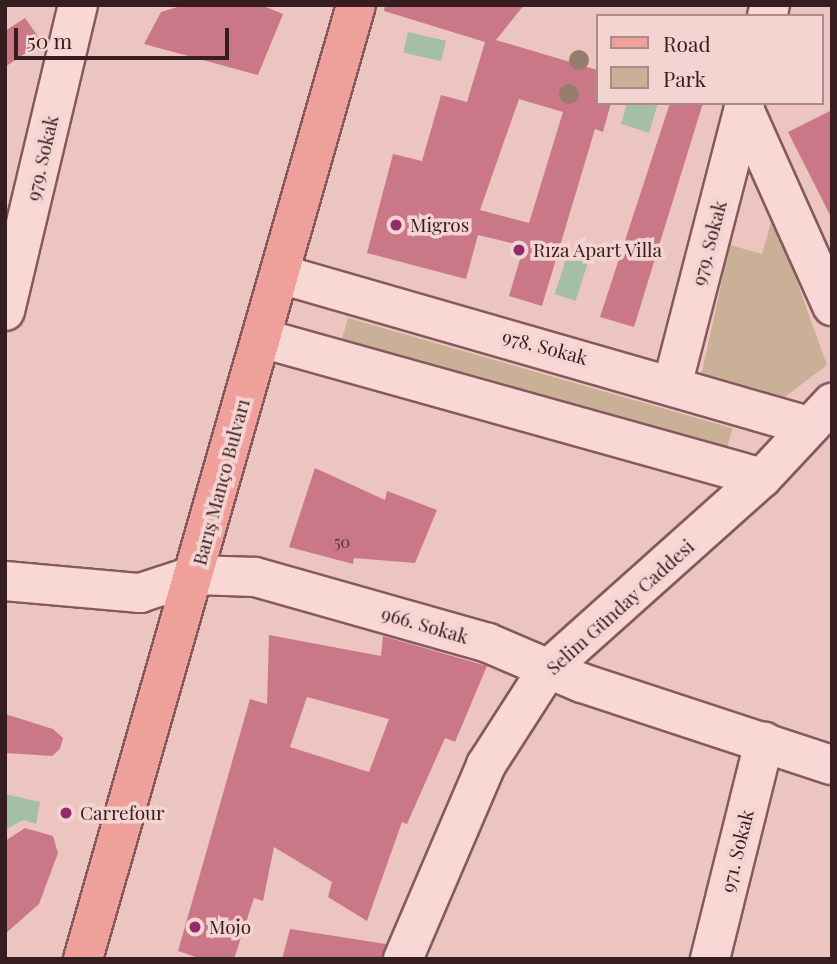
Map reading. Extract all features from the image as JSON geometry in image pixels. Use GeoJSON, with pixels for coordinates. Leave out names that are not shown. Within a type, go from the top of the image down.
{"type":"FeatureCollection","features":[{"type":"Feature","properties":{"kind":"main road","name":"Barış Manço Bulvarı"},"geometry":{"type":"LineString","coordinates":[[83,959],[356,5]]}},
{"type":"Feature","properties":{"kind":"street","name":"979. Sokak"},"geometry":{"type":"LineString","coordinates":[[5,312],[78,5]]}},
{"type":"Feature","properties":{"kind":"street","name":"979. Sokak"},"geometry":{"type":"LineString","coordinates":[[673,382],[744,106]]}},
{"type":"Feature","properties":{"kind":"street"},"geometry":{"type":"LineString","coordinates":[[744,106],[832,306]]}},
{"type":"Feature","properties":{"kind":"street","name":"978. Sokak"},"geometry":{"type":"LineString","coordinates":[[280,274],[673,382],[820,415]]}},
{"type":"Feature","properties":{"kind":"street"},"geometry":{"type":"LineString","coordinates":[[261,338],[762,478]]}},
{"type":"Feature","properties":{"kind":"street","name":"Selim Günday Caddesi"},"geometry":{"type":"LineString","coordinates":[[403,959],[486,765],[547,670],[762,478],[820,415]]}},
{"type":"Feature","properties":{"kind":"street","name":"966. Sokak"},"geometry":{"type":"LineString","coordinates":[[5,581],[140,593],[195,575],[255,577],[488,643],[547,670],[832,765]]}},
{"type":"Feature","properties":{"kind":"street","name":"971. Sokak"},"geometry":{"type":"LineString","coordinates":[[710,959],[764,742]]}},
{"type":"Feature","properties":{"kind":"green space"},"geometry":{"type":"Polygon","coordinates":[[[773,215],[827,365],[777,403],[701,376],[730,245],[762,254],[773,215]]]}},
{"type":"Feature","properties":{"kind":"green space"},"geometry":{"type":"Polygon","coordinates":[[[348,318],[733,428],[725,455],[340,345],[348,318]]]}},
{"type":"Feature","properties":{"kind":"shaded area"},"geometry":{"type":"Polygon","coordinates":[[[408,32],[446,41],[441,61],[403,52],[408,32]]]}},
{"type":"Feature","properties":{"kind":"shaded area"},"geometry":{"type":"Polygon","coordinates":[[[626,105],[657,105],[649,133],[621,124],[626,105]]]}},
{"type":"Feature","properties":{"kind":"shaded area"},"geometry":{"type":"Polygon","coordinates":[[[567,256],[588,263],[576,301],[555,294],[567,256]]]}},
{"type":"Feature","properties":{"kind":"shaded area"},"geometry":{"type":"Polygon","coordinates":[[[5,794],[40,802],[36,824],[23,820],[5,830],[5,794]]]}},
{"type":"Feature","properties":{"kind":"building"},"geometry":{"type":"Polygon","coordinates":[[[184,5],[261,5],[283,14],[258,75],[144,44],[161,12],[184,5]]]}},
{"type":"Feature","properties":{"kind":"building"},"geometry":{"type":"Polygon","coordinates":[[[385,5],[524,5],[496,40],[596,70],[596,105],[610,105],[603,132],[595,129],[542,306],[509,296],[524,246],[478,235],[466,279],[367,253],[393,154],[422,161],[441,95],[467,102],[485,42],[384,11],[385,5]],[[519,99],[480,210],[529,223],[563,112],[519,99]]]}},
{"type":"Feature","properties":{"kind":"building"},"geometry":{"type":"Polygon","coordinates":[[[25,18],[42,42],[5,67],[5,31],[25,18]]]}},
{"type":"Feature","properties":{"kind":"building"},"geometry":{"type":"Polygon","coordinates":[[[669,105],[702,105],[634,327],[600,317],[669,105]]]}},
{"type":"Feature","properties":{"kind":"building"},"geometry":{"type":"Polygon","coordinates":[[[832,110],[832,219],[788,132],[832,110]]]}},
{"type":"Feature","properties":{"kind":"building"},"geometry":{"type":"Polygon","coordinates":[[[315,468],[385,500],[387,491],[437,510],[415,563],[354,558],[353,564],[289,547],[315,468]]]}},
{"type":"Feature","properties":{"kind":"building"},"geometry":{"type":"Polygon","coordinates":[[[269,635],[381,656],[383,636],[487,666],[455,742],[445,738],[407,824],[402,822],[367,921],[328,897],[332,882],[274,847],[263,901],[254,898],[234,959],[201,959],[178,951],[250,699],[267,704],[269,635]],[[307,697],[290,747],[369,772],[389,719],[307,697]]]}},
{"type":"Feature","properties":{"kind":"building"},"geometry":{"type":"Polygon","coordinates":[[[5,714],[53,729],[63,738],[60,749],[52,756],[5,753],[5,714]]]}},
{"type":"Feature","properties":{"kind":"building"},"geometry":{"type":"Polygon","coordinates":[[[25,828],[53,836],[58,853],[39,904],[5,934],[5,841],[25,828]]]}},
{"type":"Feature","properties":{"kind":"building"},"geometry":{"type":"Polygon","coordinates":[[[290,929],[386,944],[382,959],[282,959],[290,929]]]}},
{"type":"Feature","properties":{"kind":"place","name":"Migros"},"geometry":{"type":"Point","coordinates":[396,225]}},
{"type":"Feature","properties":{"kind":"place","name":"Rıza Apart Villa"},"geometry":{"type":"Point","coordinates":[519,250]}},
{"type":"Feature","properties":{"kind":"place","name":"Carrefour"},"geometry":{"type":"Point","coordinates":[66,813]}},
{"type":"Feature","properties":{"kind":"place","name":"Mojo"},"geometry":{"type":"Point","coordinates":[195,927]}}]}
